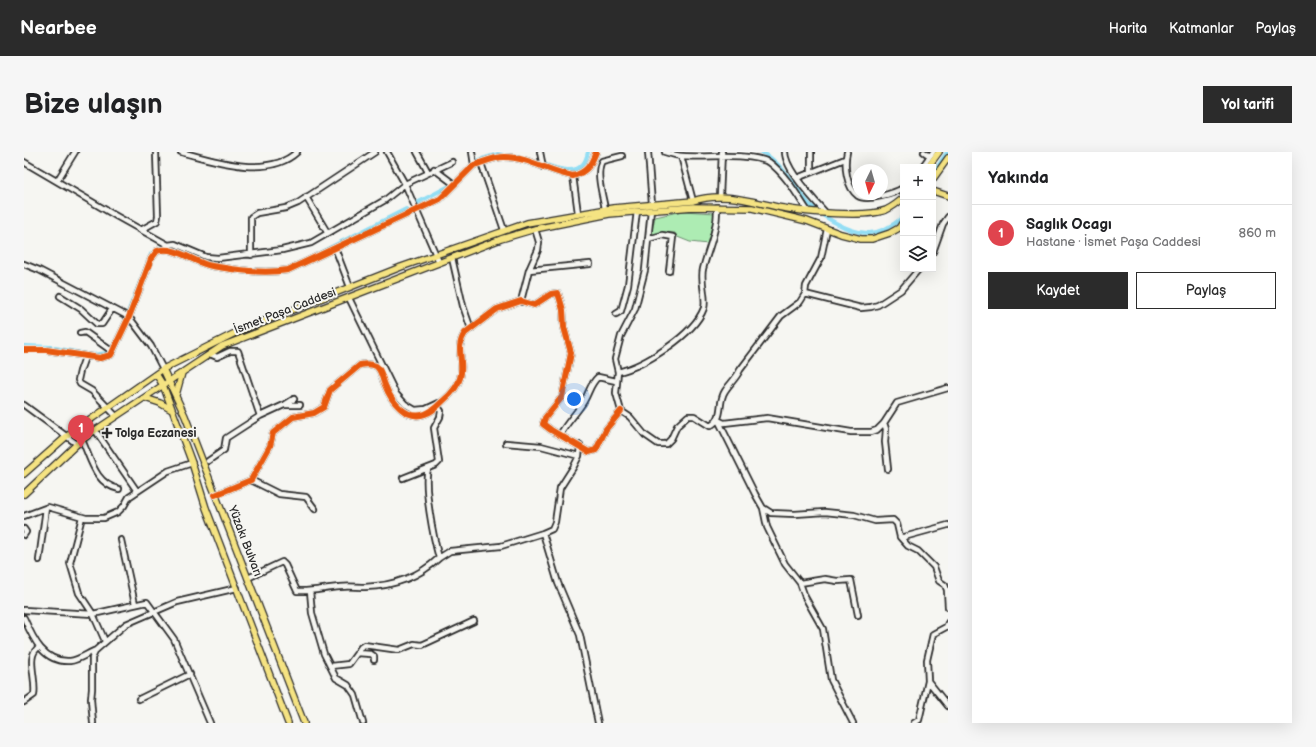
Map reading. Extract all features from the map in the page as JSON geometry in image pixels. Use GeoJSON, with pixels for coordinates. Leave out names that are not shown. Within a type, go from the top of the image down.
{"type":"FeatureCollection","features":[{"type":"Feature","properties":{"kind":"main road"},"geometry":{"type":"LineString","coordinates":[[930,164],[939,152]]}},
{"type":"Feature","properties":{"kind":"main road"},"geometry":{"type":"LineString","coordinates":[[936,175],[948,158]]}},
{"type":"Feature","properties":{"kind":"main road"},"geometry":{"type":"LineString","coordinates":[[936,192],[948,196]]}},
{"type":"Feature","properties":{"kind":"main road"},"geometry":{"type":"LineString","coordinates":[[24,474],[67,436],[163,369],[221,338],[437,254],[527,222],[605,209],[693,201],[708,196],[731,197],[784,208],[860,214],[875,213],[894,205],[900,200]]}},
{"type":"Feature","properties":{"kind":"main road"},"geometry":{"type":"LineString","coordinates":[[731,197],[732,208]]}},
{"type":"Feature","properties":{"kind":"main road","name":"İsmet Paşa Caddesi"},"geometry":{"type":"LineString","coordinates":[[24,494],[77,444],[95,430],[222,346],[501,239],[591,217],[692,207],[752,208],[808,221],[860,239],[872,239],[890,233],[900,226]]}},
{"type":"Feature","properties":{"kind":"main road","name":"Yüzakı Bulvarı"},"geometry":{"type":"LineString","coordinates":[[163,369],[170,380],[176,395],[304,723]]}},
{"type":"Feature","properties":{"kind":"main road"},"geometry":{"type":"LineString","coordinates":[[176,395],[182,372]]}},
{"type":"Feature","properties":{"kind":"main road","name":"Yüzakı Bulvarı"},"geometry":{"type":"LineString","coordinates":[[156,374],[163,385],[192,463],[206,508],[288,723]]}},
{"type":"Feature","properties":{"kind":"main road"},"geometry":{"type":"LineString","coordinates":[[144,398],[160,403],[172,410]]}},
{"type":"Feature","properties":{"kind":"street"},"geometry":{"type":"LineString","coordinates":[[57,181],[75,152]]}},
{"type":"Feature","properties":{"kind":"street"},"geometry":{"type":"LineString","coordinates":[[141,230],[157,221],[158,216],[156,152]]}},
{"type":"Feature","properties":{"kind":"street"},"geometry":{"type":"LineString","coordinates":[[181,152],[225,163],[255,166],[278,163],[297,152]]}},
{"type":"Feature","properties":{"kind":"street"},"geometry":{"type":"LineString","coordinates":[[251,255],[251,217],[257,213],[286,208],[306,197],[375,152]]}},
{"type":"Feature","properties":{"kind":"street"},"geometry":{"type":"LineString","coordinates":[[387,152],[405,184],[437,254],[439,262]]}},
{"type":"Feature","properties":{"kind":"street"},"geometry":{"type":"LineString","coordinates":[[417,152],[428,172]]}},
{"type":"Feature","properties":{"kind":"street"},"geometry":{"type":"LineString","coordinates":[[472,152],[474,165]]}},
{"type":"Feature","properties":{"kind":"street"},"geometry":{"type":"LineString","coordinates":[[540,152],[543,165]]}},
{"type":"Feature","properties":{"kind":"street"},"geometry":{"type":"LineString","coordinates":[[24,162],[168,247],[210,266],[272,272],[288,270],[440,199],[474,165],[481,162],[503,157],[543,165],[573,176],[580,174],[589,168],[596,152]]}},
{"type":"Feature","properties":{"kind":"street"},"geometry":{"type":"LineString","coordinates":[[648,152],[652,204]]}},
{"type":"Feature","properties":{"kind":"street"},"geometry":{"type":"LineString","coordinates":[[665,152],[681,156],[722,153],[757,155],[768,161],[783,175],[807,210]]}},
{"type":"Feature","properties":{"kind":"street"},"geometry":{"type":"LineString","coordinates":[[785,152],[785,157],[797,178],[811,198],[824,212]]}},
{"type":"Feature","properties":{"kind":"street"},"geometry":{"type":"LineString","coordinates":[[810,172],[811,152]]}},
{"type":"Feature","properties":{"kind":"street"},"geometry":{"type":"LineString","coordinates":[[847,152],[845,159],[848,176],[853,189],[859,196],[865,198],[880,196],[900,190]]}},
{"type":"Feature","properties":{"kind":"street"},"geometry":{"type":"LineString","coordinates":[[924,152],[932,154],[924,164]]}},
{"type":"Feature","properties":{"kind":"street"},"geometry":{"type":"LineString","coordinates":[[720,196],[722,153]]}},
{"type":"Feature","properties":{"kind":"street"},"geometry":{"type":"LineString","coordinates":[[605,209],[599,172],[600,164],[602,161],[622,156]]}},
{"type":"Feature","properties":{"kind":"street"},"geometry":{"type":"LineString","coordinates":[[681,156],[693,201]]}},
{"type":"Feature","properties":{"kind":"street"},"geometry":{"type":"LineString","coordinates":[[797,178],[845,159]]}},
{"type":"Feature","properties":{"kind":"street"},"geometry":{"type":"LineString","coordinates":[[24,350],[46,350],[85,357],[100,358],[111,355],[129,317],[151,259],[157,251],[175,244],[206,257],[218,258],[282,250],[311,243],[327,232],[385,200],[405,184],[434,169],[452,162]]}},
{"type":"Feature","properties":{"kind":"street"},"geometry":{"type":"LineString","coordinates":[[481,162],[504,230]]}},
{"type":"Feature","properties":{"kind":"street"},"geometry":{"type":"LineString","coordinates":[[434,169],[454,184]]}},
{"type":"Feature","properties":{"kind":"street"},"geometry":{"type":"LineString","coordinates":[[573,176],[578,213]]}},
{"type":"Feature","properties":{"kind":"street"},"geometry":{"type":"LineString","coordinates":[[306,197],[327,232]]}},
{"type":"Feature","properties":{"kind":"street"},"geometry":{"type":"LineString","coordinates":[[618,372],[646,362],[661,352],[685,333],[702,312],[704,307],[702,271],[711,247],[717,216],[717,207]]}},
{"type":"Feature","properties":{"kind":"street"},"geometry":{"type":"LineString","coordinates":[[651,210],[644,270],[635,309],[621,336],[615,359],[618,372],[616,380],[616,393],[621,411],[630,417],[645,435],[658,444],[666,444],[671,439],[677,426],[688,416],[694,416],[710,426],[718,420]]}},
{"type":"Feature","properties":{"kind":"street"},"geometry":{"type":"LineString","coordinates":[[616,314],[621,311],[628,284],[637,212]]}},
{"type":"Feature","properties":{"kind":"street"},"geometry":{"type":"LineString","coordinates":[[936,244],[943,224],[948,217]]}},
{"type":"Feature","properties":{"kind":"street"},"geometry":{"type":"LineString","coordinates":[[827,228],[819,264],[808,282],[805,294],[800,302],[781,316],[740,370],[736,380],[724,392],[718,420],[723,434],[763,508],[767,527],[785,564],[800,583],[823,629],[831,680],[834,689],[848,711],[853,723]]}},
{"type":"Feature","properties":{"kind":"street"},"geometry":{"type":"LineString","coordinates":[[521,301],[529,270],[538,250],[539,242],[536,230]]}},
{"type":"Feature","properties":{"kind":"street"},"geometry":{"type":"LineString","coordinates":[[648,239],[662,235],[673,237],[670,271]]}},
{"type":"Feature","properties":{"kind":"street"},"geometry":{"type":"LineString","coordinates":[[335,248],[350,288]]}},
{"type":"Feature","properties":{"kind":"street"},"geometry":{"type":"LineString","coordinates":[[452,258],[463,306],[471,329]]}},
{"type":"Feature","properties":{"kind":"street"},"geometry":{"type":"LineString","coordinates":[[24,264],[39,270],[129,317],[151,346],[163,369]]}},
{"type":"Feature","properties":{"kind":"street"},"geometry":{"type":"LineString","coordinates":[[529,270],[590,264]]}},
{"type":"Feature","properties":{"kind":"street"},"geometry":{"type":"LineString","coordinates":[[805,294],[861,308],[871,307],[878,305],[901,290],[916,272]]}},
{"type":"Feature","properties":{"kind":"street"},"geometry":{"type":"LineString","coordinates":[[350,298],[399,397],[415,410],[426,409],[442,401],[451,394],[460,380],[462,369],[461,338],[471,329],[497,308],[521,301],[534,306],[551,294],[558,293],[564,327],[571,353],[562,397],[545,418],[543,424],[580,445],[589,452],[596,450],[606,430],[621,411]]}},
{"type":"Feature","properties":{"kind":"street"},"geometry":{"type":"LineString","coordinates":[[60,296],[81,309],[98,324],[102,324],[112,309]]}},
{"type":"Feature","properties":{"kind":"street"},"geometry":{"type":"LineString","coordinates":[[80,333],[85,332],[113,352]]}},
{"type":"Feature","properties":{"kind":"street"},"geometry":{"type":"LineString","coordinates":[[210,354],[217,357],[238,350],[260,416]]}},
{"type":"Feature","properties":{"kind":"street"},"geometry":{"type":"LineString","coordinates":[[85,357],[78,380],[80,384],[92,391],[116,416]]}},
{"type":"Feature","properties":{"kind":"street"},"geometry":{"type":"LineString","coordinates":[[215,495],[251,480],[270,446],[273,433],[292,417],[314,413],[324,407],[330,390],[360,365],[376,366],[390,396],[400,408],[408,414],[417,416],[425,414],[438,408],[442,401]]}},
{"type":"Feature","properties":{"kind":"street"},"geometry":{"type":"LineString","coordinates":[[560,435],[565,426],[584,402],[592,383],[598,377],[616,380]]}},
{"type":"Feature","properties":{"kind":"street"},"geometry":{"type":"LineString","coordinates":[[718,420],[724,423],[773,419],[851,432],[864,432],[877,430],[884,423],[897,403],[948,388]]}},
{"type":"Feature","properties":{"kind":"street"},"geometry":{"type":"LineString","coordinates":[[208,461],[224,450],[226,438],[260,416],[294,399]]}},
{"type":"Feature","properties":{"kind":"street"},"geometry":{"type":"LineString","coordinates":[[24,404],[77,444]]}},
{"type":"Feature","properties":{"kind":"street"},"geometry":{"type":"LineString","coordinates":[[284,405],[300,404]]}},
{"type":"Feature","properties":{"kind":"street"},"geometry":{"type":"LineString","coordinates":[[403,478],[428,469],[439,462],[434,428],[440,417],[441,411],[438,408]]}},
{"type":"Feature","properties":{"kind":"street"},"geometry":{"type":"LineString","coordinates":[[884,423],[886,429],[885,442],[888,469]]}},
{"type":"Feature","properties":{"kind":"street"},"geometry":{"type":"LineString","coordinates":[[95,430],[137,491]]}},
{"type":"Feature","properties":{"kind":"street"},"geometry":{"type":"LineString","coordinates":[[82,440],[97,474],[110,487],[119,489]]}},
{"type":"Feature","properties":{"kind":"street"},"geometry":{"type":"LineString","coordinates":[[506,443],[541,446],[579,456]]}},
{"type":"Feature","properties":{"kind":"street"},"geometry":{"type":"LineString","coordinates":[[248,578],[282,562],[285,565],[297,591],[385,585],[405,580],[430,566],[450,551],[501,546],[544,533],[552,529],[555,522],[560,488],[579,456],[580,445]]}},
{"type":"Feature","properties":{"kind":"street"},"geometry":{"type":"LineString","coordinates":[[24,516],[46,508],[96,519],[118,512],[124,506],[129,497],[175,467],[192,463]]}},
{"type":"Feature","properties":{"kind":"street"},"geometry":{"type":"LineString","coordinates":[[428,469],[426,474],[439,558]]}},
{"type":"Feature","properties":{"kind":"street"},"geometry":{"type":"LineString","coordinates":[[251,480],[279,494],[306,497],[315,509]]}},
{"type":"Feature","properties":{"kind":"street"},"geometry":{"type":"LineString","coordinates":[[39,560],[46,508]]}},
{"type":"Feature","properties":{"kind":"street"},"geometry":{"type":"LineString","coordinates":[[763,508],[771,513],[795,514],[825,512],[854,515],[875,521],[893,520],[897,524],[900,537],[908,546],[918,550],[934,567],[939,581],[945,585],[947,590],[948,607]]}},
{"type":"Feature","properties":{"kind":"street"},"geometry":{"type":"LineString","coordinates":[[82,517],[70,563],[79,593],[93,614],[105,642]]}},
{"type":"Feature","properties":{"kind":"street"},"geometry":{"type":"LineString","coordinates":[[900,537],[909,537],[948,525]]}},
{"type":"Feature","properties":{"kind":"street"},"geometry":{"type":"LineString","coordinates":[[24,529],[26,532],[24,535]]}},
{"type":"Feature","properties":{"kind":"street"},"geometry":{"type":"LineString","coordinates":[[544,533],[558,583],[580,635],[598,723]]}},
{"type":"Feature","properties":{"kind":"street"},"geometry":{"type":"LineString","coordinates":[[121,540],[135,604]]}},
{"type":"Feature","properties":{"kind":"street"},"geometry":{"type":"LineString","coordinates":[[800,583],[825,579],[837,581],[851,580],[858,615]]}},
{"type":"Feature","properties":{"kind":"street"},"geometry":{"type":"LineString","coordinates":[[24,620],[39,647],[49,657],[58,660],[71,661],[96,650],[126,624],[177,602],[237,588]]}},
{"type":"Feature","properties":{"kind":"street"},"geometry":{"type":"LineString","coordinates":[[310,591],[312,613],[320,642],[336,678],[348,685],[355,695],[363,723]]}},
{"type":"Feature","properties":{"kind":"street"},"geometry":{"type":"LineString","coordinates":[[24,610],[93,614],[147,602],[174,639],[210,723]]}},
{"type":"Feature","properties":{"kind":"street"},"geometry":{"type":"LineString","coordinates":[[331,666],[350,664],[360,647],[364,645],[399,650],[414,644],[422,645],[474,621]]}},
{"type":"Feature","properties":{"kind":"street"},"geometry":{"type":"LineString","coordinates":[[914,723],[919,720],[928,681],[927,660],[933,634],[946,627],[948,623]]}},
{"type":"Feature","properties":{"kind":"street"},"geometry":{"type":"LineString","coordinates":[[24,702],[34,695],[36,684],[31,660],[34,650],[39,647]]}},
{"type":"Feature","properties":{"kind":"street"},"geometry":{"type":"LineString","coordinates":[[93,723],[90,699],[92,689],[92,658],[96,650]]}},
{"type":"Feature","properties":{"kind":"street"},"geometry":{"type":"LineString","coordinates":[[357,653],[371,654],[374,656],[374,660]]}},
{"type":"Feature","properties":{"kind":"street"},"geometry":{"type":"LineString","coordinates":[[139,699],[190,674]]}},
{"type":"Feature","properties":{"kind":"street"},"geometry":{"type":"LineString","coordinates":[[928,681],[948,706]]}},
{"type":"Feature","properties":{"kind":"green space"},"geometry":{"type":"Polygon","coordinates":[[[683,211],[715,213],[708,244],[690,242],[675,236],[675,233],[665,232],[651,235],[655,217],[683,211]]]}},
{"type":"Feature","properties":{"kind":"waterway"},"geometry":{"type":"LineString","coordinates":[[541,163],[563,170],[579,168],[584,163],[588,152]]}},
{"type":"Feature","properties":{"kind":"waterway"},"geometry":{"type":"LineString","coordinates":[[762,152],[770,157],[782,169],[812,207],[827,218],[844,227],[861,233],[877,232],[885,229],[900,219]]}},
{"type":"Feature","properties":{"kind":"waterway"},"geometry":{"type":"LineString","coordinates":[[936,169],[947,152]]}},
{"type":"Feature","properties":{"kind":"waterway"},"geometry":{"type":"LineString","coordinates":[[479,160],[498,154],[517,157]]}},
{"type":"Feature","properties":{"kind":"waterway"},"geometry":{"type":"LineString","coordinates":[[415,204],[451,185]]}},
{"type":"Feature","properties":{"kind":"waterway"},"geometry":{"type":"LineString","coordinates":[[321,252],[406,209]]}},
{"type":"Feature","properties":{"kind":"waterway"},"geometry":{"type":"LineString","coordinates":[[128,312],[151,254],[162,247]]}},
{"type":"Feature","properties":{"kind":"waterway"},"geometry":{"type":"LineString","coordinates":[[172,248],[179,252]]}},
{"type":"Feature","properties":{"kind":"waterway"},"geometry":{"type":"LineString","coordinates":[[24,346],[50,347],[92,355],[107,353]]}},
{"type":"Feature","properties":{"kind":"cycle path"},"geometry":{"type":"LineString","coordinates":[[24,350],[46,350],[100,358],[111,355],[129,317],[151,259],[157,251],[171,250],[205,264],[230,269],[259,272],[288,270],[440,199],[474,165],[504,157],[522,159],[573,176],[582,172],[588,167],[596,152]]}},
{"type":"Feature","properties":{"kind":"cycle path"},"geometry":{"type":"LineString","coordinates":[[215,495],[251,480],[270,446],[273,433],[293,417],[314,413],[324,407],[330,390],[360,365],[366,364],[376,366],[378,368],[391,397],[395,403],[406,412],[412,415],[418,415],[431,411],[454,390],[459,381],[461,372],[460,348],[461,341],[465,333],[497,309],[521,301],[534,305],[551,294],[558,293],[563,310],[564,327],[571,353],[562,397],[545,418],[543,424],[589,452],[596,450],[606,429],[621,411]]}},
{"type":"Feature","properties":{"kind":"place","name":"Tolga Eczanesi"},"geometry":{"type":"Point","coordinates":[107,433]}},
{"type":"Feature","properties":{"kind":"place","name":"Saglık Ocagı"},"geometry":{"type":"Point","coordinates":[81,448]}}]}
